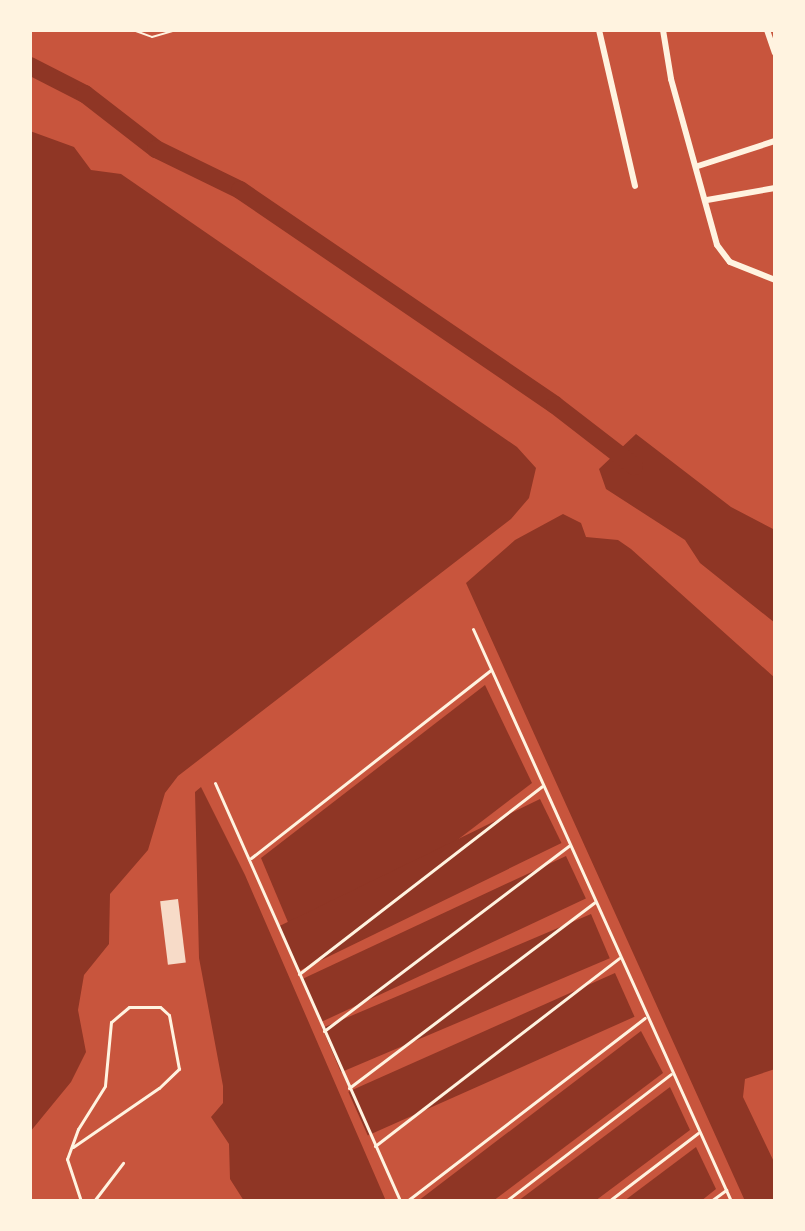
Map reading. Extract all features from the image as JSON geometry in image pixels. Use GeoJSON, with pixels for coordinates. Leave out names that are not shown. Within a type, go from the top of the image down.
{"type":"FeatureCollection","features":[{"type":"Feature","properties":{"kind":"street"},"geometry":{"type":"LineString","coordinates":[[609,30],[599,33],[635,186]]}},
{"type":"Feature","properties":{"kind":"street"},"geometry":{"type":"LineString","coordinates":[[663,30],[671,79],[725,258],[775,280]]}},
{"type":"Feature","properties":{"kind":"street"},"geometry":{"type":"LineString","coordinates":[[767,30],[775,53]]}},
{"type":"Feature","properties":{"kind":"street"},"geometry":{"type":"LineString","coordinates":[[698,166],[775,141]]}},
{"type":"Feature","properties":{"kind":"street"},"geometry":{"type":"LineString","coordinates":[[707,200],[775,188]]}},
{"type":"Feature","properties":{"kind":"lane"},"geometry":{"type":"LineString","coordinates":[[473,629],[731,1201]]}},
{"type":"Feature","properties":{"kind":"lane"},"geometry":{"type":"LineString","coordinates":[[251,858],[491,670]]}},
{"type":"Feature","properties":{"kind":"lane"},"geometry":{"type":"LineString","coordinates":[[215,783],[251,858],[400,1201]]}},
{"type":"Feature","properties":{"kind":"lane"},"geometry":{"type":"LineString","coordinates":[[299,974],[542,786]]}},
{"type":"Feature","properties":{"kind":"lane"},"geometry":{"type":"LineString","coordinates":[[324,1031],[569,846]]}},
{"type":"Feature","properties":{"kind":"lane"},"geometry":{"type":"LineString","coordinates":[[349,1088],[595,902]]}},
{"type":"Feature","properties":{"kind":"lane"},"geometry":{"type":"LineString","coordinates":[[375,1146],[620,957]]}},
{"type":"Feature","properties":{"kind":"lane"},"geometry":{"type":"LineString","coordinates":[[73,1147],[159,1088],[179,1069],[165,1010],[129,1007],[111,1022],[105,1086],[73,1147],[67,1169],[81,1201]]}},
{"type":"Feature","properties":{"kind":"lane"},"geometry":{"type":"LineString","coordinates":[[407,1201],[647,1017]]}},
{"type":"Feature","properties":{"kind":"lane"},"geometry":{"type":"LineString","coordinates":[[506,1201],[672,1073]]}},
{"type":"Feature","properties":{"kind":"lane"},"geometry":{"type":"LineString","coordinates":[[609,1201],[699,1132]]}},
{"type":"Feature","properties":{"kind":"lane"},"geometry":{"type":"LineString","coordinates":[[94,1201],[123,1163]]}},
{"type":"Feature","properties":{"kind":"lane"},"geometry":{"type":"LineString","coordinates":[[711,1201],[726,1190]]}},
{"type":"Feature","properties":{"kind":"path"},"geometry":{"type":"LineString","coordinates":[[133,30],[152,37],[176,30]]}},
{"type":"Feature","properties":{"kind":"shaded area"},"geometry":{"type":"Polygon","coordinates":[[[30,131],[74,147],[91,170],[121,174],[517,447],[536,468],[529,498],[511,519],[178,776],[165,793],[148,850],[110,894],[109,944],[84,975],[78,1010],[86,1052],[71,1082],[30,1132],[30,131]]]}},
{"type":"Feature","properties":{"kind":"shaded area"},"geometry":{"type":"Polygon","coordinates":[[[636,434],[731,507],[775,530],[775,623],[700,563],[685,540],[606,489],[599,469],[636,434]]]}},
{"type":"Feature","properties":{"kind":"shaded area"},"geometry":{"type":"Polygon","coordinates":[[[563,514],[581,523],[586,537],[618,540],[631,549],[775,678],[775,1069],[745,1079],[743,1097],[775,1164],[775,1201],[745,1201],[466,583],[515,540],[563,514]]]}},
{"type":"Feature","properties":{"kind":"shaded area"},"geometry":{"type":"Polygon","coordinates":[[[485,685],[532,783],[303,958],[261,858],[485,685]]]}},
{"type":"Feature","properties":{"kind":"shaded area"},"geometry":{"type":"Polygon","coordinates":[[[201,787],[245,875],[386,1201],[244,1201],[230,1179],[229,1144],[211,1117],[223,1103],[223,1086],[199,958],[195,792],[201,787]]]}},
{"type":"Feature","properties":{"kind":"shaded area"},"geometry":{"type":"Polygon","coordinates":[[[540,799],[561,843],[300,971],[278,927],[540,799]]]}},
{"type":"Feature","properties":{"kind":"shaded area"},"geometry":{"type":"Polygon","coordinates":[[[566,856],[586,899],[322,1022],[302,979],[566,856]]]}},
{"type":"Feature","properties":{"kind":"shaded area"},"geometry":{"type":"Polygon","coordinates":[[[591,914],[610,958],[341,1072],[322,1028],[591,914]]]}},
{"type":"Feature","properties":{"kind":"shaded area"},"geometry":{"type":"Polygon","coordinates":[[[615,973],[635,1017],[368,1136],[348,1092],[615,973]]]}},
{"type":"Feature","properties":{"kind":"shaded area"},"geometry":{"type":"Polygon","coordinates":[[[641,1031],[663,1073],[493,1201],[418,1201],[641,1031]]]}},
{"type":"Feature","properties":{"kind":"shaded area"},"geometry":{"type":"Polygon","coordinates":[[[670,1087],[690,1130],[595,1201],[518,1201],[670,1087]]]}},
{"type":"Feature","properties":{"kind":"shaded area"},"geometry":{"type":"Polygon","coordinates":[[[696,1147],[716,1189],[701,1201],[624,1201],[696,1147]]]}},
{"type":"Feature","properties":{"kind":"building"},"geometry":{"type":"Polygon","coordinates":[[[178,899],[186,963],[168,965],[160,901],[178,899]]]}},
{"type":"Feature","properties":{"kind":"waterway"},"geometry":{"type":"LineString","coordinates":[[30,66],[85,94],[156,149],[240,190],[555,405],[634,466]]}}]}
